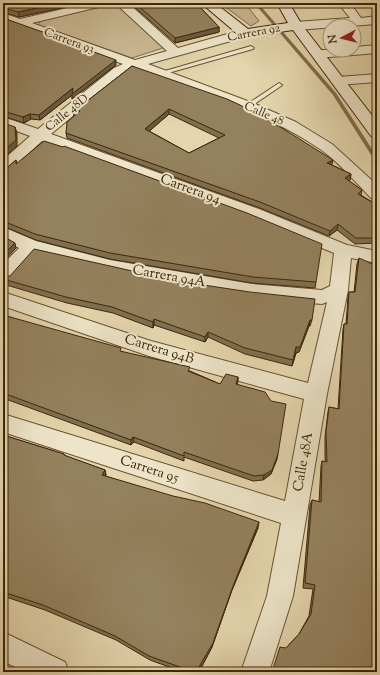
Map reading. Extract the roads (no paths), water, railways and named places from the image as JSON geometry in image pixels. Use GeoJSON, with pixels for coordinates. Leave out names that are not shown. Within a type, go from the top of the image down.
{"type":"FeatureCollection","features":[{"type":"Feature","properties":{"kind":"street"},"geometry":{"type":"LineString","coordinates":[[45,3],[54,13]]}},
{"type":"Feature","properties":{"kind":"street"},"geometry":{"type":"LineString","coordinates":[[3,28],[12,21],[103,3]]}},
{"type":"Feature","properties":{"kind":"street"},"geometry":{"type":"LineString","coordinates":[[121,3],[175,52]]}},
{"type":"Feature","properties":{"kind":"street"},"geometry":{"type":"LineString","coordinates":[[207,3],[245,33]]}},
{"type":"Feature","properties":{"kind":"street"},"geometry":{"type":"LineString","coordinates":[[283,3],[290,26],[318,54],[377,133]]}},
{"type":"Feature","properties":{"kind":"street"},"geometry":{"type":"LineString","coordinates":[[344,3],[356,18]]}},
{"type":"Feature","properties":{"kind":"street","name":"Carrera 92"},"geometry":{"type":"LineString","coordinates":[[362,21],[377,20]]}},
{"type":"Feature","properties":{"kind":"street","name":"Carrera 93"},"geometry":{"type":"LineString","coordinates":[[12,21],[134,64]]}},
{"type":"Feature","properties":{"kind":"street","name":"Carrera 92"},"geometry":{"type":"LineString","coordinates":[[134,64],[245,33],[290,26],[322,24]]}},
{"type":"Feature","properties":{"kind":"street"},"geometry":{"type":"LineString","coordinates":[[318,54],[377,50]]}},
{"type":"Feature","properties":{"kind":"street","name":"Calle 48"},"geometry":{"type":"LineString","coordinates":[[134,64],[248,106],[291,125],[327,147],[377,194]]}},
{"type":"Feature","properties":{"kind":"street","name":"Calle 48D"},"geometry":{"type":"LineString","coordinates":[[3,168],[40,135],[110,78],[134,64]]}},
{"type":"Feature","properties":{"kind":"street"},"geometry":{"type":"LineString","coordinates":[[338,81],[377,78]]}},
{"type":"Feature","properties":{"kind":"street","name":"Carrera 94"},"geometry":{"type":"LineString","coordinates":[[3,121],[253,213],[343,250],[377,257]]}},
{"type":"Feature","properties":{"kind":"street","name":"Carrera 94A"},"geometry":{"type":"LineString","coordinates":[[3,233],[30,246],[110,266],[252,291],[322,297],[339,290]]}},
{"type":"Feature","properties":{"kind":"street"},"geometry":{"type":"LineString","coordinates":[[3,275],[30,246]]}},
{"type":"Feature","properties":{"kind":"street","name":"Calle 48A"},"geometry":{"type":"LineString","coordinates":[[255,672],[280,596],[316,394],[339,290],[343,250]]}},
{"type":"Feature","properties":{"kind":"street","name":"Carrera 94B"},"geometry":{"type":"LineString","coordinates":[[3,300],[149,348],[316,394]]}},
{"type":"Feature","properties":{"kind":"street","name":"Carrera 95"},"geometry":{"type":"LineString","coordinates":[[3,422],[295,516]]}},
{"type":"Feature","properties":{"kind":"street"},"geometry":{"type":"LineString","coordinates":[[3,646],[55,672]]}},
{"type":"Feature","properties":{"kind":"lane"},"geometry":{"type":"LineString","coordinates":[[161,73],[178,67],[251,48]]}},
{"type":"Feature","properties":{"kind":"lane"},"geometry":{"type":"LineString","coordinates":[[248,106],[279,85]]}},
{"type":"Feature","properties":{"kind":"waterway"},"geometry":{"type":"LineString","coordinates":[[256,3],[335,94],[377,161]]}}]}
